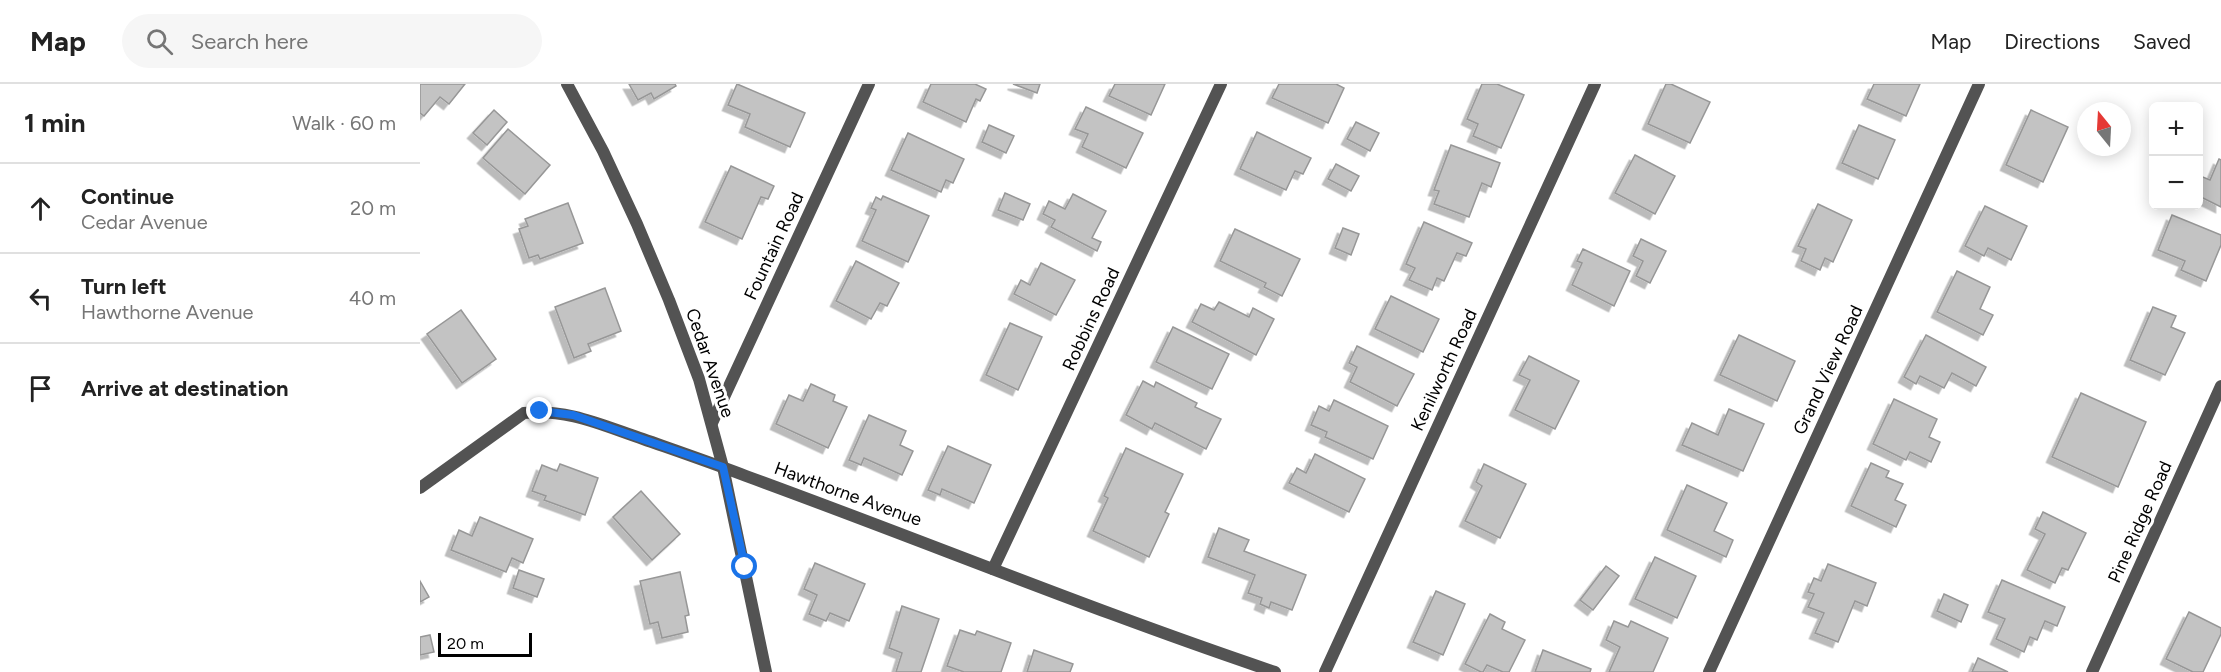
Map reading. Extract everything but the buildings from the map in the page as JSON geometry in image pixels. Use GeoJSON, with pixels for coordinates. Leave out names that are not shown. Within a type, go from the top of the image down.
{"type":"FeatureCollection","features":[{"type":"Feature","properties":{"kind":"street","name":"Cedar Avenue"},"geometry":{"type":"LineString","coordinates":[[567,84],[603,151],[669,300],[699,379],[723,467],[766,672]]}},
{"type":"Feature","properties":{"kind":"street","name":"Fountain Road"},"geometry":{"type":"LineString","coordinates":[[712,423],[869,84]]}},
{"type":"Feature","properties":{"kind":"street","name":"Robbins Road"},"geometry":{"type":"LineString","coordinates":[[993,569],[1221,84]]}},
{"type":"Feature","properties":{"kind":"street","name":"Kenilworth Road"},"geometry":{"type":"LineString","coordinates":[[1325,672],[1595,84]]}},
{"type":"Feature","properties":{"kind":"street","name":"Grand View Road"},"geometry":{"type":"LineString","coordinates":[[1709,672],[1979,84]]}},
{"type":"Feature","properties":{"kind":"street","name":"Pine Ridge Road"},"geometry":{"type":"LineString","coordinates":[[2092,672],[2221,386]]}},
{"type":"Feature","properties":{"kind":"street","name":"Hawthorne Avenue"},"geometry":{"type":"LineString","coordinates":[[420,488],[524,413],[540,411],[573,415],[723,467],[1171,636],[1275,672]]}},
{"type":"Feature","properties":{"kind":"route"},"geometry":{"type":"LineString","coordinates":[[540,411],[573,415],[723,467],[745,567]]}}]}
